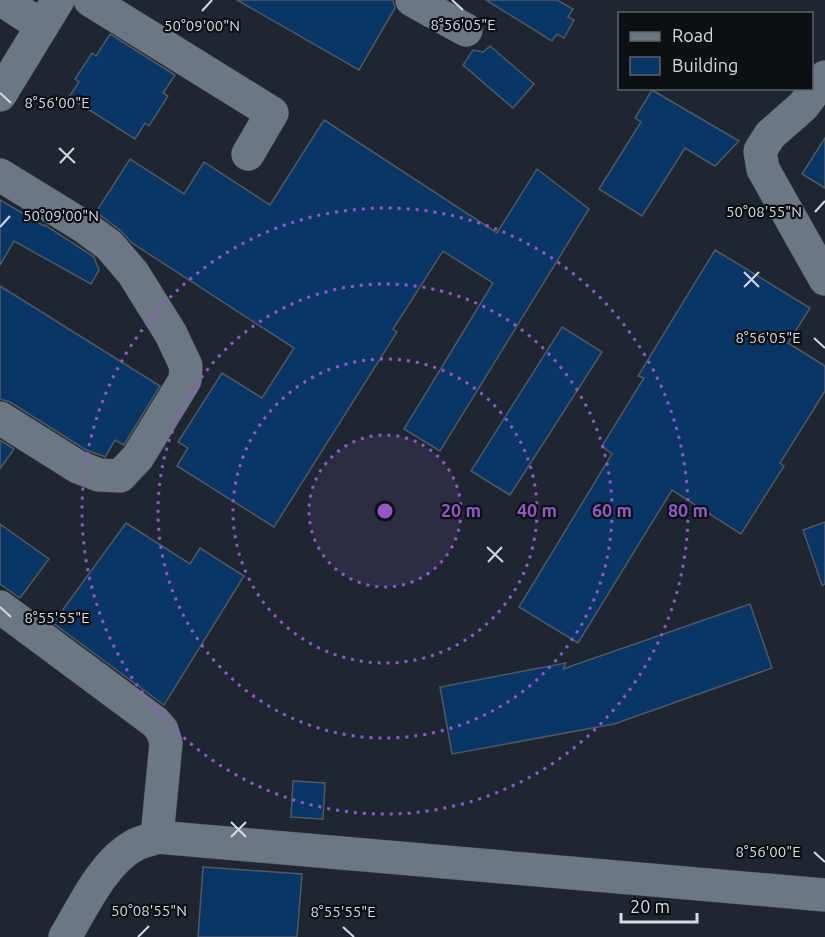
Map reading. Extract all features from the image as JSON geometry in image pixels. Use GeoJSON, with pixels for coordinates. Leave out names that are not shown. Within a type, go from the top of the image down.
{"type":"FeatureCollection","features":[{"type":"Feature","properties":{"kind":"street"},"geometry":{"type":"LineString","coordinates":[[0,95],[50,13],[2,0]]}},
{"type":"Feature","properties":{"kind":"street"},"geometry":{"type":"LineString","coordinates":[[90,0],[272,113],[248,154]]}},
{"type":"Feature","properties":{"kind":"street"},"geometry":{"type":"LineString","coordinates":[[412,0],[466,30]]}},
{"type":"Feature","properties":{"kind":"street"},"geometry":{"type":"LineString","coordinates":[[825,77],[802,106],[770,135],[760,152],[763,169],[825,279]]}},
{"type":"Feature","properties":{"kind":"street"},"geometry":{"type":"LineString","coordinates":[[0,176],[83,226],[109,245],[133,273],[171,334],[186,366],[185,380],[138,457],[120,476],[99,475],[78,468],[0,418]]}},
{"type":"Feature","properties":{"kind":"street"},"geometry":{"type":"LineString","coordinates":[[0,607],[155,722],[162,730],[166,742],[157,837]]}},
{"type":"Feature","properties":{"kind":"street"},"geometry":{"type":"LineString","coordinates":[[65,937],[108,868],[135,845],[157,837],[825,895]]}},
{"type":"Feature","properties":{"kind":"building"},"geometry":{"type":"Polygon","coordinates":[[[237,0],[393,0],[395,8],[359,70],[237,0]]]}},
{"type":"Feature","properties":{"kind":"building"},"geometry":{"type":"Polygon","coordinates":[[[486,0],[557,0],[573,9],[568,17],[574,20],[564,38],[557,34],[552,41],[486,0]]]}},
{"type":"Feature","properties":{"kind":"building"},"geometry":{"type":"Polygon","coordinates":[[[110,34],[175,75],[163,93],[168,96],[149,126],[145,123],[135,139],[69,97],[79,82],[75,79],[92,53],[96,56],[110,34]]]}},
{"type":"Feature","properties":{"kind":"building"},"geometry":{"type":"Polygon","coordinates":[[[490,46],[534,84],[513,108],[463,65],[473,50],[483,52],[490,46]]]}},
{"type":"Feature","properties":{"kind":"building"},"geometry":{"type":"Polygon","coordinates":[[[652,90],[739,141],[715,166],[685,148],[642,216],[599,189],[641,122],[635,118],[652,90]]]}},
{"type":"Feature","properties":{"kind":"building"},"geometry":{"type":"Polygon","coordinates":[[[324,120],[497,233],[537,169],[589,209],[440,451],[404,429],[493,283],[443,251],[393,329],[397,332],[274,527],[177,466],[188,448],[178,442],[222,373],[262,398],[294,348],[132,243],[120,230],[96,212],[130,159],[184,194],[204,162],[270,205],[324,120]]]}},
{"type":"Feature","properties":{"kind":"building"},"geometry":{"type":"Polygon","coordinates":[[[825,138],[825,188],[802,174],[825,138]]]}},
{"type":"Feature","properties":{"kind":"building"},"geometry":{"type":"Polygon","coordinates":[[[0,200],[45,225],[94,257],[99,270],[91,284],[14,241],[0,265],[0,200]]]}},
{"type":"Feature","properties":{"kind":"building"},"geometry":{"type":"Polygon","coordinates":[[[715,250],[810,308],[788,343],[825,366],[825,391],[780,463],[784,466],[741,534],[672,490],[578,643],[519,607],[612,454],[602,446],[644,378],[638,376],[715,250]]]}},
{"type":"Feature","properties":{"kind":"building"},"geometry":{"type":"Polygon","coordinates":[[[0,286],[160,386],[124,445],[115,440],[105,457],[86,450],[10,402],[0,399],[0,286]]]}},
{"type":"Feature","properties":{"kind":"building"},"geometry":{"type":"Polygon","coordinates":[[[562,327],[602,352],[510,495],[471,471],[562,327]]]}},
{"type":"Feature","properties":{"kind":"building"},"geometry":{"type":"Polygon","coordinates":[[[0,440],[14,449],[0,469],[0,440]]]}},
{"type":"Feature","properties":{"kind":"building"},"geometry":{"type":"Polygon","coordinates":[[[825,522],[825,584],[822,585],[803,530],[825,522]]]}},
{"type":"Feature","properties":{"kind":"building"},"geometry":{"type":"Polygon","coordinates":[[[126,523],[190,564],[200,548],[244,576],[164,705],[53,623],[126,523]]]}},
{"type":"Feature","properties":{"kind":"building"},"geometry":{"type":"Polygon","coordinates":[[[0,524],[49,559],[20,598],[0,584],[0,524]]]}},
{"type":"Feature","properties":{"kind":"building"},"geometry":{"type":"Polygon","coordinates":[[[750,604],[772,668],[614,724],[452,754],[440,687],[566,663],[563,669],[750,604]]]}},
{"type":"Feature","properties":{"kind":"building"},"geometry":{"type":"Polygon","coordinates":[[[293,781],[325,783],[323,819],[291,817],[293,781]]]}},
{"type":"Feature","properties":{"kind":"building"},"geometry":{"type":"Polygon","coordinates":[[[203,867],[302,874],[297,937],[198,937],[203,867]]]}}]}
